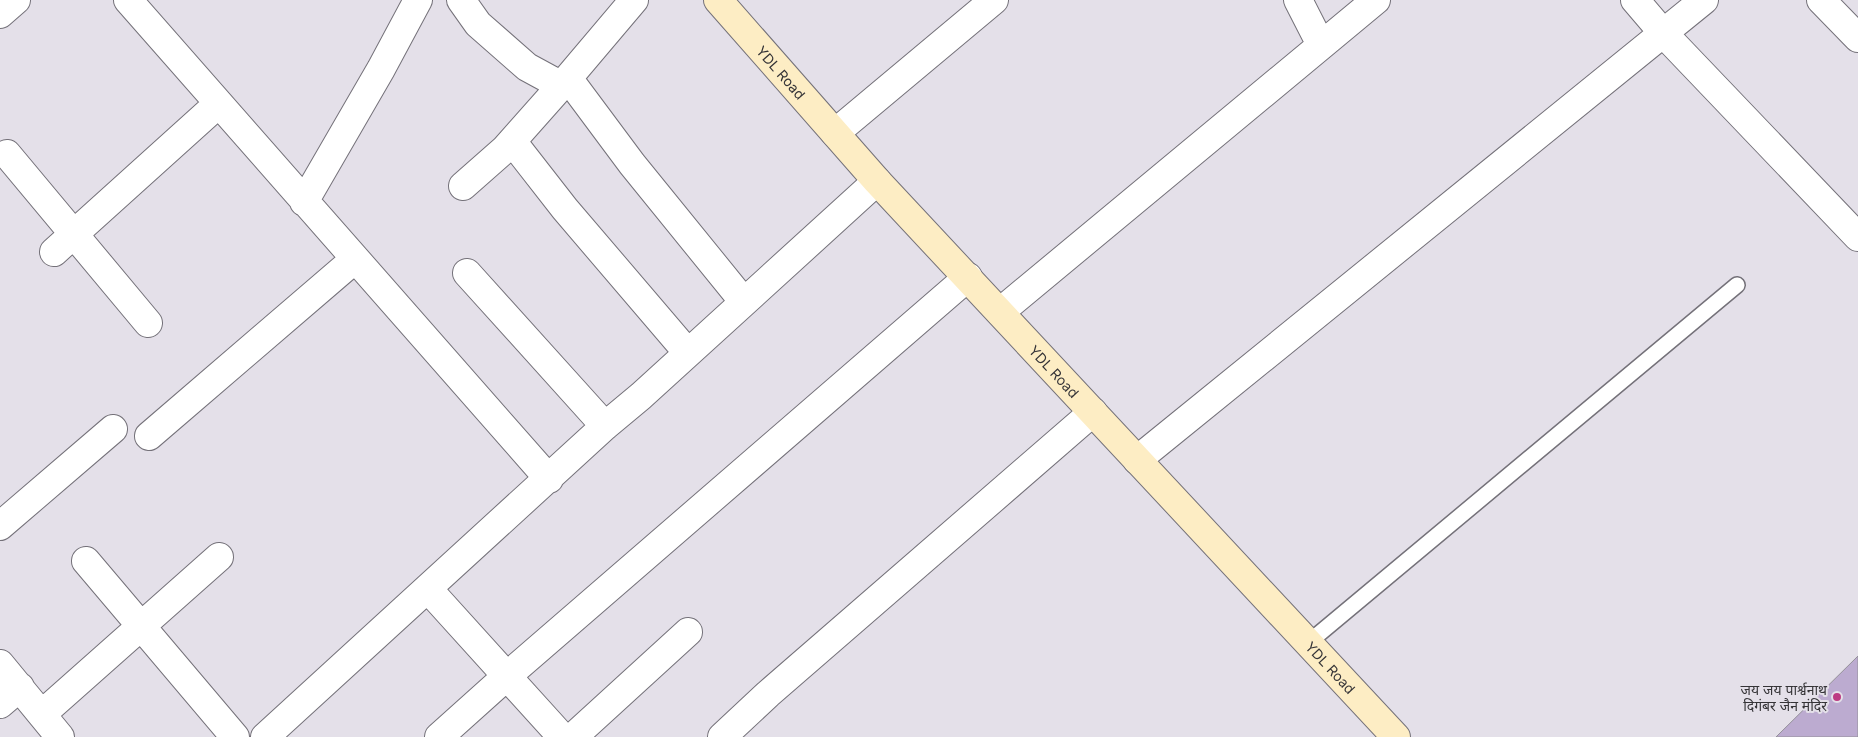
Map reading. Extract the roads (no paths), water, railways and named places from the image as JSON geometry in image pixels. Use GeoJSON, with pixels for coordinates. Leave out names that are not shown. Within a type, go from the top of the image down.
{"type":"FeatureCollection","features":[{"type":"Feature","properties":{"kind":"street"},"geometry":{"type":"LineString","coordinates":[[0,14],[16,0]]}},
{"type":"Feature","properties":{"kind":"street"},"geometry":{"type":"LineString","coordinates":[[128,0],[549,479]]}},
{"type":"Feature","properties":{"kind":"street"},"geometry":{"type":"LineString","coordinates":[[304,202],[381,69],[418,0]]}},
{"type":"Feature","properties":{"kind":"street"},"geometry":{"type":"LineString","coordinates":[[461,0],[478,24],[527,67],[565,82],[744,302]]}},
{"type":"Feature","properties":{"kind":"street"},"geometry":{"type":"LineString","coordinates":[[463,186],[512,141],[634,0]]}},
{"type":"Feature","properties":{"kind":"street","name":"YDL Road"},"geometry":{"type":"LineString","coordinates":[[718,0],[877,181],[1396,737]]}},
{"type":"Feature","properties":{"kind":"street"},"geometry":{"type":"LineString","coordinates":[[835,133],[994,0]]}},
{"type":"Feature","properties":{"kind":"street"},"geometry":{"type":"LineString","coordinates":[[1298,0],[1321,45]]}},
{"type":"Feature","properties":{"kind":"street"},"geometry":{"type":"LineString","coordinates":[[1000,312],[1376,0]]}},
{"type":"Feature","properties":{"kind":"street"},"geometry":{"type":"LineString","coordinates":[[1634,0],[1664,34],[1858,237]]}},
{"type":"Feature","properties":{"kind":"street"},"geometry":{"type":"LineString","coordinates":[[1137,460],[1704,0]]}},
{"type":"Feature","properties":{"kind":"street"},"geometry":{"type":"LineString","coordinates":[[1821,0],[1858,38]]}},
{"type":"Feature","properties":{"kind":"street"},"geometry":{"type":"LineString","coordinates":[[54,252],[218,104]]}},
{"type":"Feature","properties":{"kind":"street"},"geometry":{"type":"LineString","coordinates":[[512,141],[565,209],[688,353]]}},
{"type":"Feature","properties":{"kind":"street"},"geometry":{"type":"LineString","coordinates":[[7,154],[148,323]]}},
{"type":"Feature","properties":{"kind":"street"},"geometry":{"type":"LineString","coordinates":[[265,737],[605,426],[877,181]]}},
{"type":"Feature","properties":{"kind":"street"},"geometry":{"type":"LineString","coordinates":[[150,436],[355,260]]}},
{"type":"Feature","properties":{"kind":"street"},"geometry":{"type":"LineString","coordinates":[[467,273],[605,426]]}},
{"type":"Feature","properties":{"kind":"street"},"geometry":{"type":"LineString","coordinates":[[439,737],[968,277]]}},
{"type":"Feature","properties":{"kind":"street"},"geometry":{"type":"LineString","coordinates":[[722,737],[768,694],[1093,412]]}},
{"type":"Feature","properties":{"kind":"street"},"geometry":{"type":"LineString","coordinates":[[0,526],[113,429]]}},
{"type":"Feature","properties":{"kind":"street"},"geometry":{"type":"LineString","coordinates":[[42,714],[219,557]]}},
{"type":"Feature","properties":{"kind":"street"},"geometry":{"type":"LineString","coordinates":[[86,561],[142,625],[234,737]]}},
{"type":"Feature","properties":{"kind":"street"},"geometry":{"type":"LineString","coordinates":[[428,589],[562,737]]}},
{"type":"Feature","properties":{"kind":"street"},"geometry":{"type":"LineString","coordinates":[[573,737],[688,632]]}},
{"type":"Feature","properties":{"kind":"street"},"geometry":{"type":"LineString","coordinates":[[0,664],[10,696],[42,714],[60,737]]}},
{"type":"Feature","properties":{"kind":"lane"},"geometry":{"type":"LineString","coordinates":[[1308,642],[1737,285]]}},
{"type":"Feature","properties":{"kind":"place","name":"जय जय पार्श्वनाथ दिगंबर जैन मंदिर"},"geometry":{"type":"Point","coordinates":[1837,697]}}]}
